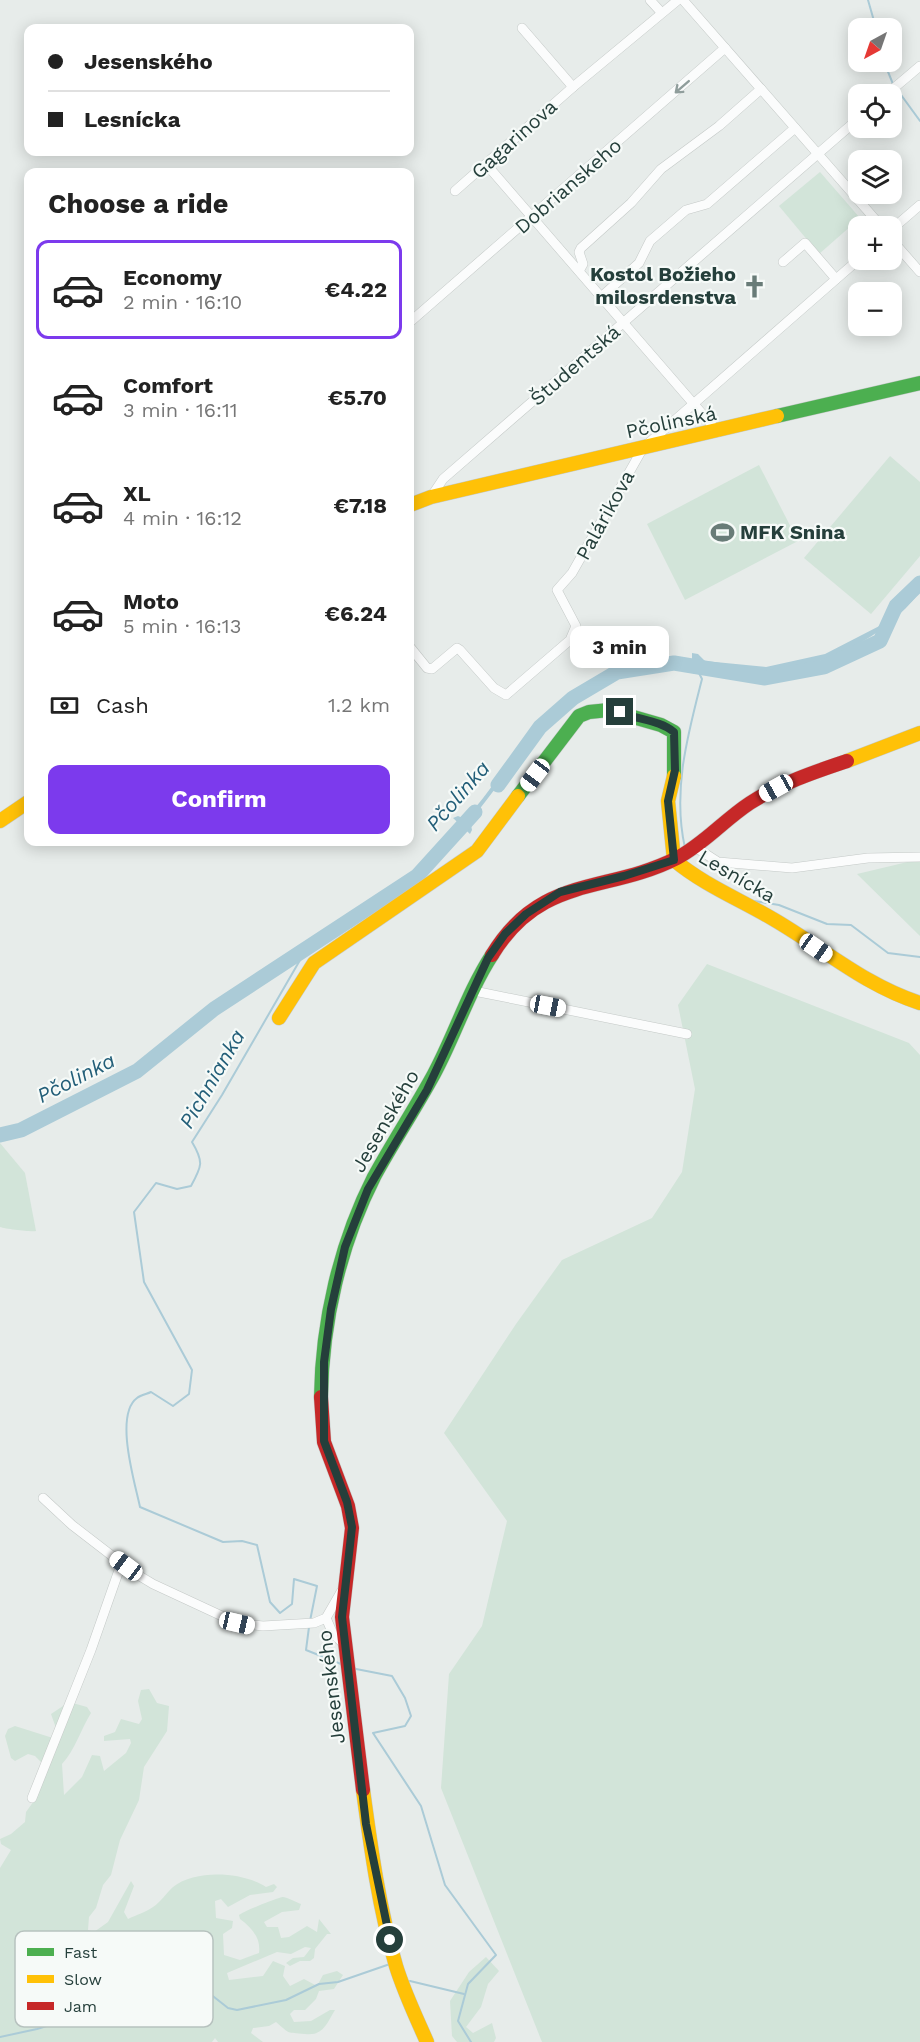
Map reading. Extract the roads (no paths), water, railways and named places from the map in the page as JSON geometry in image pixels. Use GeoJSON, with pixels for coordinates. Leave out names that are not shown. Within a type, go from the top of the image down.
{"type":"FeatureCollection","features":[{"type":"Feature","properties":{"kind":"street"},"geometry":{"type":"LineString","coordinates":[[650,0],[661,12]]}},
{"type":"Feature","properties":{"kind":"street","name":"Gagarinova"},"geometry":{"type":"LineString","coordinates":[[455,191],[573,87],[678,0]]}},
{"type":"Feature","properties":{"kind":"street"},"geometry":{"type":"LineString","coordinates":[[683,0],[872,216]]}},
{"type":"Feature","properties":{"kind":"street","name":"Gagarinova"},"geometry":{"type":"LineString","coordinates":[[522,27],[573,87]]}},
{"type":"Feature","properties":{"kind":"street","name":"Dobrianskeho"},"geometry":{"type":"LineString","coordinates":[[414,319],[533,218],[725,48]]}},
{"type":"Feature","properties":{"kind":"street"},"geometry":{"type":"LineString","coordinates":[[899,84],[920,66]]}},
{"type":"Feature","properties":{"kind":"street"},"geometry":{"type":"LineString","coordinates":[[579,271],[583,264],[579,252],[581,248],[631,203],[661,169],[719,126],[761,89]]}},
{"type":"Feature","properties":{"kind":"street","name":"Študentská"},"geometry":{"type":"LineString","coordinates":[[431,497],[444,479],[848,127]]}},
{"type":"Feature","properties":{"kind":"street"},"geometry":{"type":"LineString","coordinates":[[601,297],[639,263],[650,240],[686,210],[701,208],[707,204],[795,128]]}},
{"type":"Feature","properties":{"kind":"street"},"geometry":{"type":"LineString","coordinates":[[486,164],[718,432]]}},
{"type":"Feature","properties":{"kind":"street"},"geometry":{"type":"LineString","coordinates":[[902,221],[920,205]]}},
{"type":"Feature","properties":{"kind":"street"},"geometry":{"type":"LineString","coordinates":[[783,262],[805,243],[836,279]]}},
{"type":"Feature","properties":{"kind":"street"},"geometry":{"type":"LineString","coordinates":[[902,251],[920,272]]}},
{"type":"Feature","properties":{"kind":"street","name":"Palárikova"},"geometry":{"type":"LineString","coordinates":[[414,652],[428,668],[432,669],[457,648],[494,688],[506,695],[570,640],[576,626],[557,590],[572,573],[643,448],[848,269]]}},
{"type":"Feature","properties":{"kind":"street","name":"Pčolinská"},"geometry":{"type":"LineString","coordinates":[[414,503],[431,497],[920,384]]}},
{"type":"Feature","properties":{"kind":"street","name":"Lesnícka"},"geometry":{"type":"LineString","coordinates":[[279,1018],[297,986],[314,963],[477,850],[579,716],[591,710],[615,709],[636,719],[664,724],[674,732],[675,770],[668,801],[674,860],[692,877],[772,918],[852,973],[903,999],[920,1003]]}},
{"type":"Feature","properties":{"kind":"street","name":"Jesenského"},"geometry":{"type":"LineString","coordinates":[[427,2042],[395,1965],[366,1824],[342,1617],[352,1527],[347,1502],[324,1441],[324,1362],[331,1309],[345,1247],[357,1212],[368,1189],[427,1090],[488,958],[505,934],[550,896],[674,860],[695,847],[740,808],[776,788],[838,763],[880,751],[920,733]]}},
{"type":"Feature","properties":{"kind":"street"},"geometry":{"type":"LineString","coordinates":[[0,821],[24,805]]}},
{"type":"Feature","properties":{"kind":"street"},"geometry":{"type":"LineString","coordinates":[[695,847],[718,862],[792,868],[868,858],[920,857]]}},
{"type":"Feature","properties":{"kind":"street"},"geometry":{"type":"LineString","coordinates":[[474,991],[687,1034]]}},
{"type":"Feature","properties":{"kind":"street"},"geometry":{"type":"LineString","coordinates":[[43,1498],[72,1525],[153,1584],[237,1623],[263,1626],[314,1623],[326,1618],[344,1587]]}},
{"type":"Feature","properties":{"kind":"street"},"geometry":{"type":"LineString","coordinates":[[32,1798],[91,1650],[118,1573],[126,1566]]}},
{"type":"Feature","properties":{"kind":"street"},"geometry":{"type":"LineString","coordinates":[[326,1618],[333,1634],[346,1652]]}},
{"type":"Feature","properties":{"kind":"water"},"geometry":{"type":"Polygon","coordinates":[[[920,585],[920,592],[889,623],[852,647],[811,664],[767,672],[702,665],[693,674],[692,668],[636,666],[601,676],[624,667],[645,663],[692,660],[692,653],[698,654],[705,661],[766,667],[825,654],[891,620],[920,585]]]}},
{"type":"Feature","properties":{"kind":"water"},"geometry":{"type":"Polygon","coordinates":[[[601,676],[578,690],[538,730],[470,820],[472,830],[470,834],[453,818],[458,816],[465,819],[535,728],[569,695],[601,676]]]}},
{"type":"Feature","properties":{"kind":"waterway"},"geometry":{"type":"LineString","coordinates":[[868,0],[873,18]]}},
{"type":"Feature","properties":{"kind":"waterway"},"geometry":{"type":"LineString","coordinates":[[888,72],[893,84]]}},
{"type":"Feature","properties":{"kind":"waterway"},"geometry":{"type":"LineString","coordinates":[[902,96],[920,121]]}},
{"type":"Feature","properties":{"kind":"waterway","name":"Pčolinka"},"geometry":{"type":"LineString","coordinates":[[498,785],[540,727],[573,698],[617,672],[674,663],[765,678],[824,667],[880,641],[896,606],[920,583]]}},
{"type":"Feature","properties":{"kind":"waterway"},"geometry":{"type":"LineString","coordinates":[[685,848],[681,826],[681,784],[687,741],[702,679],[697,669]]}},
{"type":"Feature","properties":{"kind":"waterway","name":"Pčolinka"},"geometry":{"type":"LineString","coordinates":[[0,1135],[21,1130],[137,1071],[214,1009],[417,876],[475,812]]}},
{"type":"Feature","properties":{"kind":"waterway"},"geometry":{"type":"LineString","coordinates":[[754,901],[779,905],[827,924],[851,925],[888,953],[920,957]]}},
{"type":"Feature","properties":{"kind":"waterway","name":"Pichnianka"},"geometry":{"type":"LineString","coordinates":[[307,948],[222,1095],[192,1142],[200,1164],[191,1186],[177,1189],[156,1183],[134,1212],[144,1282],[192,1370],[189,1394],[173,1406],[151,1392],[137,1398],[130,1407],[127,1434],[128,1450],[140,1507],[223,1542],[242,1541],[257,1545],[270,1602],[280,1613],[292,1604],[294,1579],[317,1586],[310,1621]]}},
{"type":"Feature","properties":{"kind":"waterway","name":"Pichnianka"},"geometry":{"type":"LineString","coordinates":[[309,1627],[306,1650],[341,1664]]}},
{"type":"Feature","properties":{"kind":"waterway","name":"Pichnianka"},"geometry":{"type":"LineString","coordinates":[[351,1668],[392,1676],[405,1698],[411,1716],[405,1726],[373,1733],[421,1806],[445,1885],[496,1955],[468,1984],[458,2021],[471,2042]]}},
{"type":"Feature","properties":{"kind":"waterway"},"geometry":{"type":"LineString","coordinates":[[213,1996],[228,2008],[237,2010],[286,2000],[319,1984],[338,1982],[390,1964]]}},
{"type":"Feature","properties":{"kind":"waterway"},"geometry":{"type":"LineString","coordinates":[[410,1981],[464,1994]]}},
{"type":"Feature","properties":{"kind":"waterway"},"geometry":{"type":"LineString","coordinates":[[0,2037],[43,2027]]}},
{"type":"Feature","properties":{"kind":"place","name":"Kostol Božieho milosrdenstva"},"geometry":{"type":"Point","coordinates":[754,286]}},
{"type":"Feature","properties":{"kind":"place","name":"MFK Snina"},"geometry":{"type":"Point","coordinates":[722,532]}}]}
